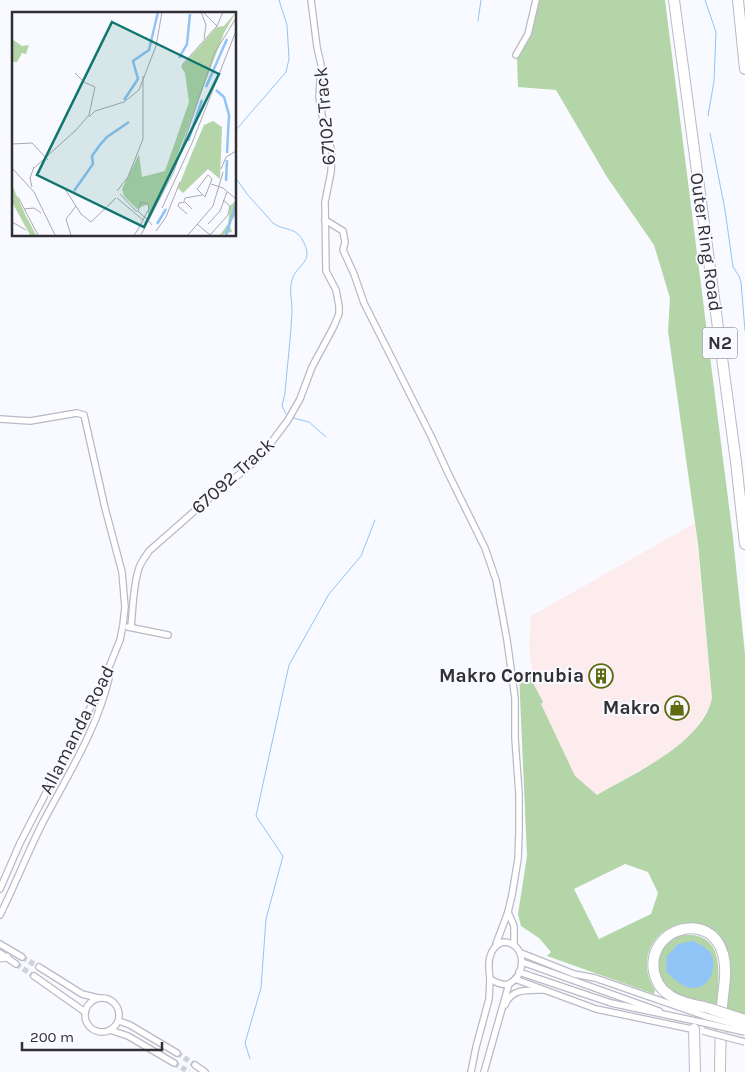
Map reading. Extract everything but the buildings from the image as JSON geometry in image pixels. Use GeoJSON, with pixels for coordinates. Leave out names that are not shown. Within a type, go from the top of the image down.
{"type":"FeatureCollection","features":[{"type":"Feature","properties":{"kind":"highway","name":"Outer Ring Road"},"geometry":{"type":"LineString","coordinates":[[674,0],[736,462],[745,544]]}},
{"type":"Feature","properties":{"kind":"highway"},"geometry":{"type":"LineString","coordinates":[[738,0],[745,69]]}},
{"type":"Feature","properties":{"kind":"highway"},"geometry":{"type":"LineString","coordinates":[[720,1072],[725,965],[721,948],[710,934],[702,930],[684,928],[672,932],[657,948],[654,969],[656,980],[661,989],[668,995],[707,1016],[745,1020]]}},
{"type":"Feature","properties":{"kind":"highway"},"geometry":{"type":"LineString","coordinates":[[695,1072],[699,1030]]}},
{"type":"Feature","properties":{"kind":"street","name":"67102 Track"},"geometry":{"type":"LineString","coordinates":[[311,0],[321,65],[319,97],[323,121],[332,152],[331,172],[325,202],[326,271],[336,290]]}},
{"type":"Feature","properties":{"kind":"street"},"geometry":{"type":"LineString","coordinates":[[516,55],[528,34],[536,0]]}},
{"type":"Feature","properties":{"kind":"street"},"geometry":{"type":"LineString","coordinates":[[325,220],[343,231],[345,242],[343,250],[364,303],[485,548],[496,580],[507,640],[515,698],[514,738],[518,794],[518,859],[508,912],[490,956],[488,971],[490,978],[489,999],[471,1072]]}},
{"type":"Feature","properties":{"kind":"street","name":"67092 Track"},"geometry":{"type":"LineString","coordinates":[[131,627],[139,567],[149,551],[252,464],[265,451],[288,420],[300,399],[312,367],[336,322],[340,306],[336,290]]}},
{"type":"Feature","properties":{"kind":"street"},"geometry":{"type":"LineString","coordinates":[[0,419],[30,421],[77,413],[81,413],[86,418],[95,467],[122,572],[125,607],[120,640],[113,658]]}},
{"type":"Feature","properties":{"kind":"street"},"geometry":{"type":"LineString","coordinates":[[123,625],[168,635]]}},
{"type":"Feature","properties":{"kind":"street","name":"Allamanda Road"},"geometry":{"type":"LineString","coordinates":[[0,889],[28,828],[101,688],[113,658]]}},
{"type":"Feature","properties":{"kind":"street","name":"Allamanda Road"},"geometry":{"type":"LineString","coordinates":[[0,915],[30,847],[74,769],[105,689],[113,658]]}},
{"type":"Feature","properties":{"kind":"street"},"geometry":{"type":"LineString","coordinates":[[484,1072],[509,984],[515,979],[522,962],[514,926],[508,912]]}},
{"type":"Feature","properties":{"kind":"street"},"geometry":{"type":"LineString","coordinates":[[496,944],[502,942],[574,974],[595,978],[745,1027]]}},
{"type":"Feature","properties":{"kind":"street"},"geometry":{"type":"LineString","coordinates":[[0,944],[22,957]]}},
{"type":"Feature","properties":{"kind":"street"},"geometry":{"type":"LineString","coordinates":[[2,956],[16,964]]}},
{"type":"Feature","properties":{"kind":"street"},"geometry":{"type":"LineString","coordinates":[[522,962],[675,1017]]}},
{"type":"Feature","properties":{"kind":"street"},"geometry":{"type":"LineString","coordinates":[[39,967],[82,994],[107,998],[115,1003],[120,1012],[119,1021],[110,1030]]}},
{"type":"Feature","properties":{"kind":"street"},"geometry":{"type":"LineString","coordinates":[[519,972],[611,1003],[675,1017],[707,1016],[745,1032]]}},
{"type":"Feature","properties":{"kind":"street"},"geometry":{"type":"LineString","coordinates":[[34,976],[85,1012]]}},
{"type":"Feature","properties":{"kind":"street"},"geometry":{"type":"LineString","coordinates":[[490,978],[501,984],[509,984]]}},
{"type":"Feature","properties":{"kind":"street"},"geometry":{"type":"LineString","coordinates":[[515,979],[596,1009],[699,1030],[745,1042]]}},
{"type":"Feature","properties":{"kind":"street"},"geometry":{"type":"LineString","coordinates":[[498,1022],[508,998],[511,996],[519,991],[546,990]]}},
{"type":"Feature","properties":{"kind":"street"},"geometry":{"type":"LineString","coordinates":[[99,998],[89,1003],[85,1012],[86,1021],[91,1028],[100,1032],[110,1030],[128,1036],[174,1063]]}},
{"type":"Feature","properties":{"kind":"street"},"geometry":{"type":"LineString","coordinates":[[119,1021],[136,1028],[178,1053]]}},
{"type":"Feature","properties":{"kind":"street"},"geometry":{"type":"LineString","coordinates":[[195,1066],[205,1072]]}},
{"type":"Feature","properties":{"kind":"shaded area"},"geometry":{"type":"Polygon","coordinates":[[[695,523],[712,698],[710,706],[693,733],[662,758],[597,795],[575,776],[540,703],[543,702],[534,685],[529,647],[531,616],[695,523]]]}},
{"type":"Feature","properties":{"kind":"green space"},"geometry":{"type":"Polygon","coordinates":[[[538,0],[665,0],[733,538],[745,654],[745,1017],[726,1012],[728,954],[722,941],[698,927],[689,923],[671,927],[663,932],[651,946],[647,964],[650,981],[655,990],[654,994],[547,956],[551,952],[539,938],[521,926],[518,914],[527,856],[519,674],[532,672],[534,685],[543,702],[541,704],[575,776],[597,795],[665,756],[681,743],[706,714],[712,698],[698,544],[668,331],[670,298],[654,245],[607,177],[556,90],[518,87],[517,58],[529,37],[538,0]],[[625,864],[574,889],[599,939],[651,914],[658,893],[648,872],[625,864]]]}},
{"type":"Feature","properties":{"kind":"green space"},"geometry":{"type":"Polygon","coordinates":[[[684,935],[698,936],[708,941],[714,949],[719,972],[717,1009],[680,995],[664,984],[659,977],[657,966],[662,948],[672,940],[684,935]]]}},
{"type":"Feature","properties":{"kind":"water"},"geometry":{"type":"Polygon","coordinates":[[[693,941],[709,951],[712,956],[713,967],[707,982],[692,988],[681,984],[666,971],[667,956],[678,944],[693,941]]]}},
{"type":"Feature","properties":{"kind":"waterway"},"geometry":{"type":"LineString","coordinates":[[236,130],[286,72],[289,59],[287,25],[279,0]]}},
{"type":"Feature","properties":{"kind":"waterway"},"geometry":{"type":"LineString","coordinates":[[478,21],[481,0]]}},
{"type":"Feature","properties":{"kind":"waterway"},"geometry":{"type":"LineString","coordinates":[[705,0],[716,32],[714,81],[708,116]]}},
{"type":"Feature","properties":{"kind":"waterway"},"geometry":{"type":"LineString","coordinates":[[710,133],[725,210],[733,267],[741,282],[745,331]]}},
{"type":"Feature","properties":{"kind":"waterway"},"geometry":{"type":"LineString","coordinates":[[236,178],[273,223],[298,234],[307,250],[306,260],[294,275],[291,284],[291,331],[282,406],[286,414]]}},
{"type":"Feature","properties":{"kind":"waterway"},"geometry":{"type":"LineString","coordinates":[[293,418],[309,422],[326,437]]}},
{"type":"Feature","properties":{"kind":"waterway"},"geometry":{"type":"LineString","coordinates":[[250,1059],[245,1043],[261,988],[266,919],[283,856],[256,816],[289,665],[329,594],[361,556],[375,520]]}},
{"type":"Feature","properties":{"kind":"tunnel"},"geometry":{"type":"LineString","coordinates":[[22,957],[39,967]]}},
{"type":"Feature","properties":{"kind":"tunnel"},"geometry":{"type":"LineString","coordinates":[[16,964],[34,976]]}},
{"type":"Feature","properties":{"kind":"tunnel"},"geometry":{"type":"LineString","coordinates":[[177,1053],[195,1065]]}},
{"type":"Feature","properties":{"kind":"tunnel"},"geometry":{"type":"LineString","coordinates":[[174,1063],[189,1072]]}},
{"type":"Feature","properties":{"kind":"place","name":"Makro Cornubia"},"geometry":{"type":"Point","coordinates":[601,676]}},
{"type":"Feature","properties":{"kind":"place","name":"Makro"},"geometry":{"type":"Point","coordinates":[677,708]}}]}
